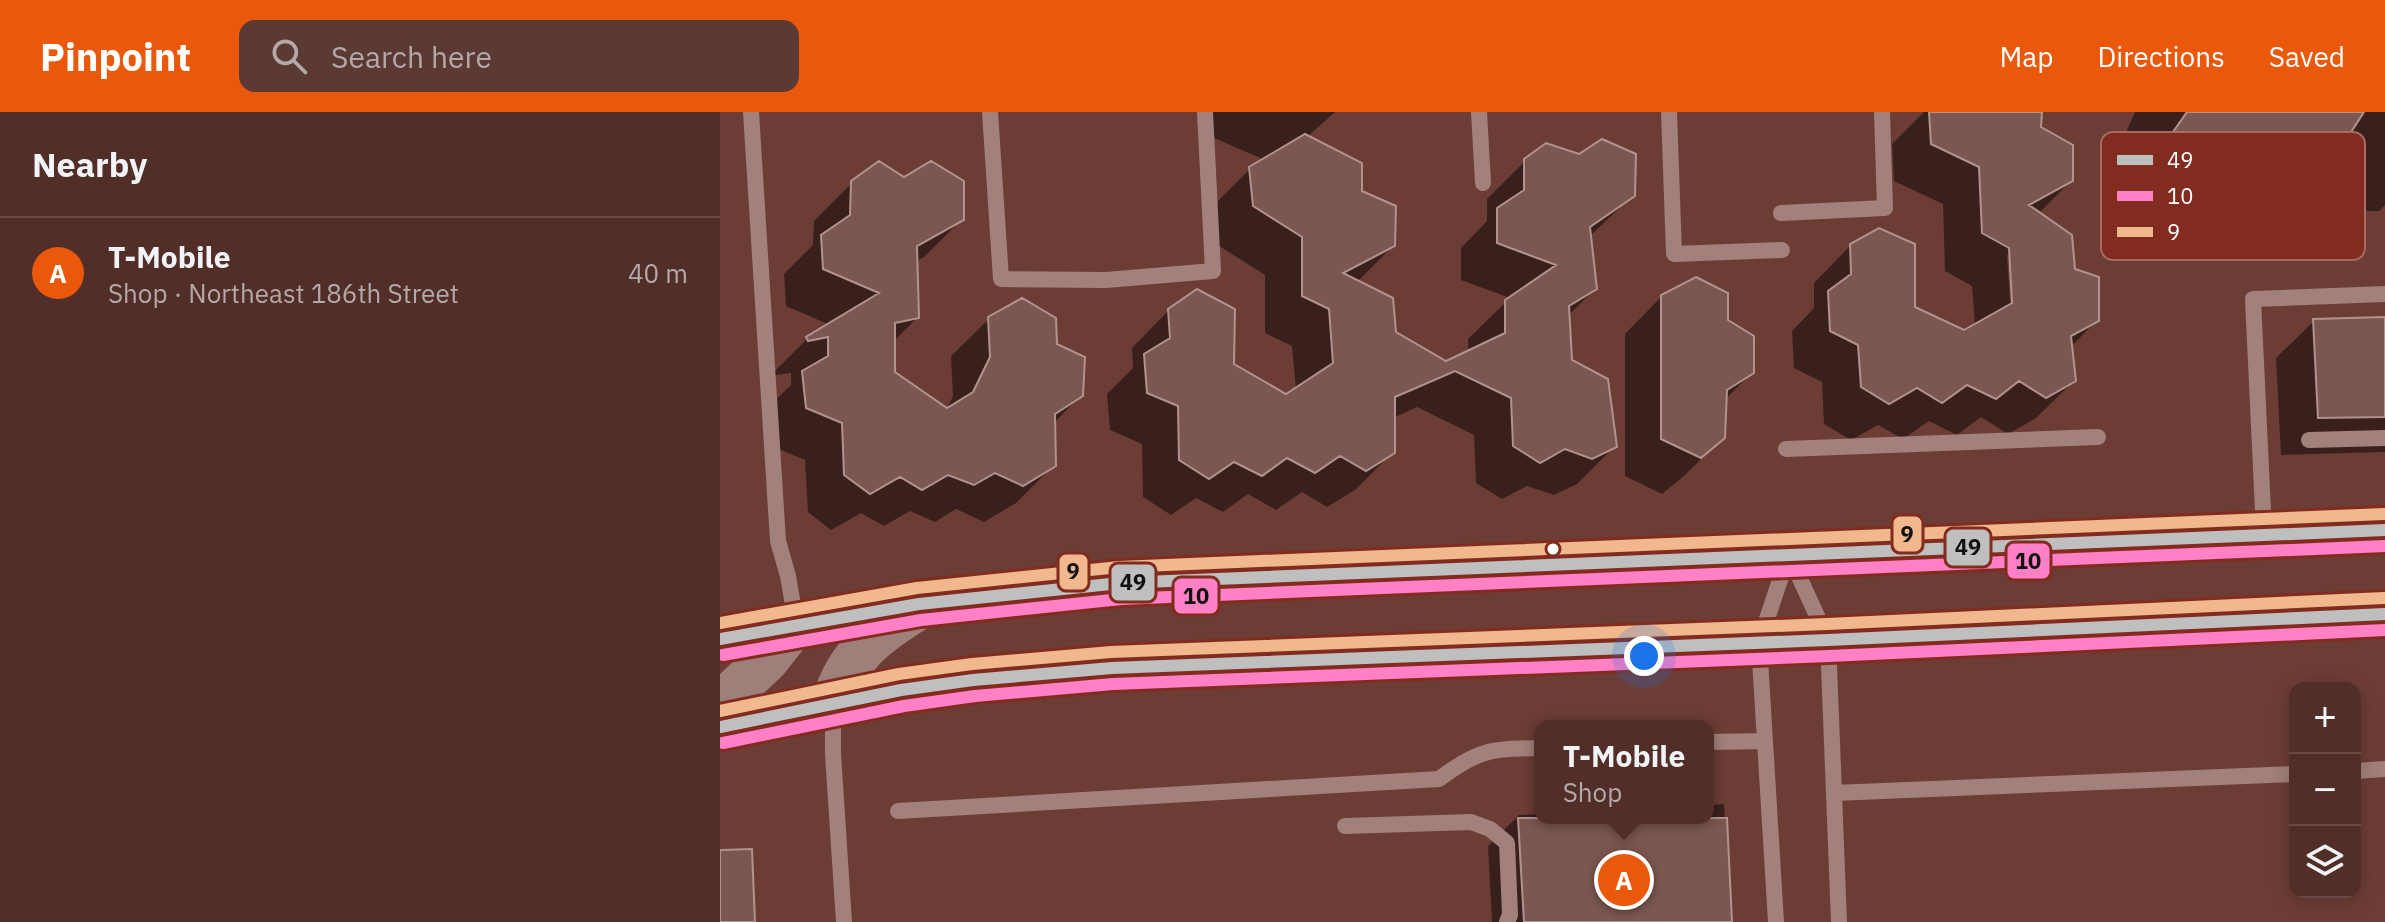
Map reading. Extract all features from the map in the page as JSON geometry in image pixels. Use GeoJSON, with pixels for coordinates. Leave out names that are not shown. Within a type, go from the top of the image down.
{"type":"FeatureCollection","features":[{"type":"Feature","properties":{"kind":"main road"},"geometry":{"type":"LineString","coordinates":[[720,639],[926,602],[1052,588],[1202,578],[2385,530]]}},
{"type":"Feature","properties":{"kind":"main road"},"geometry":{"type":"LineString","coordinates":[[833,703],[844,673],[855,657],[888,627],[926,602]]}},
{"type":"Feature","properties":{"kind":"main road"},"geometry":{"type":"LineString","coordinates":[[720,727],[833,703],[973,680],[1112,668],[1759,643],[2385,614]]}},
{"type":"Feature","properties":{"kind":"main road"},"geometry":{"type":"LineString","coordinates":[[720,704],[766,661],[796,623]]}},
{"type":"Feature","properties":{"kind":"lane"},"geometry":{"type":"LineString","coordinates":[[751,112],[778,541],[796,623]]}},
{"type":"Feature","properties":{"kind":"lane"},"geometry":{"type":"LineString","coordinates":[[990,112],[1001,279],[1106,280],[1213,271],[1205,112]]}},
{"type":"Feature","properties":{"kind":"lane"},"geometry":{"type":"LineString","coordinates":[[1479,112],[1483,183]]}},
{"type":"Feature","properties":{"kind":"lane"},"geometry":{"type":"LineString","coordinates":[[1669,112],[1674,254],[1782,250]]}},
{"type":"Feature","properties":{"kind":"lane"},"geometry":{"type":"LineString","coordinates":[[1781,213],[1885,208],[1882,112]]}},
{"type":"Feature","properties":{"kind":"lane"},"geometry":{"type":"LineString","coordinates":[[2265,534],[2253,299],[2385,294]]}},
{"type":"Feature","properties":{"kind":"lane"},"geometry":{"type":"LineString","coordinates":[[1786,449],[2098,437]]}},
{"type":"Feature","properties":{"kind":"lane"},"geometry":{"type":"LineString","coordinates":[[2309,440],[2385,438]]}},
{"type":"Feature","properties":{"kind":"lane"},"geometry":{"type":"LineString","coordinates":[[1789,554],[1828,640],[1839,922]]}},
{"type":"Feature","properties":{"kind":"lane"},"geometry":{"type":"LineString","coordinates":[[1776,922],[1759,643],[1789,554]]}},
{"type":"Feature","properties":{"kind":"lane"},"geometry":{"type":"LineString","coordinates":[[833,703],[833,754],[844,922]]}},
{"type":"Feature","properties":{"kind":"lane"},"geometry":{"type":"LineString","coordinates":[[1714,742],[1765,741]]}},
{"type":"Feature","properties":{"kind":"lane"},"geometry":{"type":"LineString","coordinates":[[898,811],[1439,779],[1465,759],[1496,749],[1534,748]]}},
{"type":"Feature","properties":{"kind":"lane"},"geometry":{"type":"LineString","coordinates":[[2361,771],[2385,769]]}},
{"type":"Feature","properties":{"kind":"lane"},"geometry":{"type":"LineString","coordinates":[[1834,793],[2289,774]]}},
{"type":"Feature","properties":{"kind":"lane"},"geometry":{"type":"LineString","coordinates":[[1345,826],[1471,822],[1490,829],[1507,843],[1510,915],[1507,922]]}},
{"type":"Feature","properties":{"kind":"building"},"geometry":{"type":"Polygon","coordinates":[[[1929,112],[2042,112],[2041,127],[2073,145],[2073,181],[2029,205],[2072,235],[2075,269],[2099,277],[2099,321],[2071,336],[2076,381],[2046,398],[2019,381],[1996,399],[1967,385],[1942,403],[1917,388],[1889,404],[1861,387],[1858,345],[1830,331],[1828,291],[1851,274],[1850,244],[1879,228],[1915,244],[1915,307],[1964,330],[2012,303],[2009,248],[1982,233],[1979,167],[1931,144],[1929,112]]]}},
{"type":"Feature","properties":{"kind":"building"},"geometry":{"type":"Polygon","coordinates":[[[2187,112],[2364,112],[2351,132],[2173,132],[2187,112]]]}},
{"type":"Feature","properties":{"kind":"building"},"geometry":{"type":"Polygon","coordinates":[[[1305,134],[1362,163],[1362,191],[1396,206],[1395,246],[1343,273],[1393,298],[1396,332],[1446,361],[1505,333],[1505,300],[1556,265],[1497,243],[1497,208],[1524,190],[1524,159],[1546,143],[1579,154],[1602,139],[1636,154],[1635,196],[1590,227],[1597,289],[1569,306],[1572,360],[1608,379],[1617,447],[1592,459],[1565,449],[1540,463],[1513,446],[1511,398],[1455,371],[1395,397],[1395,453],[1366,471],[1340,456],[1315,473],[1287,458],[1262,476],[1234,462],[1209,479],[1179,460],[1178,406],[1147,393],[1144,354],[1170,338],[1168,309],[1197,289],[1235,309],[1234,364],[1286,394],[1333,363],[1329,309],[1302,296],[1302,237],[1253,206],[1249,167],[1305,134]]]}},
{"type":"Feature","properties":{"kind":"building"},"geometry":{"type":"Polygon","coordinates":[[[879,161],[904,177],[931,161],[964,181],[964,220],[917,246],[919,318],[895,323],[895,372],[947,408],[973,392],[990,357],[988,317],[1022,298],[1056,318],[1057,344],[1085,357],[1083,396],[1055,414],[1056,466],[1023,486],[995,473],[974,485],[948,475],[922,490],[900,477],[870,494],[844,475],[842,423],[806,408],[802,371],[828,356],[828,337],[808,341],[806,337],[879,293],[823,269],[821,235],[850,215],[851,181],[879,161]]]}},
{"type":"Feature","properties":{"kind":"building"},"geometry":{"type":"Polygon","coordinates":[[[1696,277],[1728,293],[1728,320],[1754,336],[1754,373],[1727,390],[1725,438],[1701,458],[1661,439],[1661,295],[1696,277]]]}},
{"type":"Feature","properties":{"kind":"building"},"geometry":{"type":"Polygon","coordinates":[[[2385,317],[2385,417],[2318,418],[2313,319],[2385,317]]]}},
{"type":"Feature","properties":{"kind":"building"},"geometry":{"type":"Polygon","coordinates":[[[1518,818],[1534,818],[1534,824],[1714,824],[1714,818],[1727,818],[1732,922],[1524,922],[1518,818]]]}},
{"type":"Feature","properties":{"kind":"building"},"geometry":{"type":"Polygon","coordinates":[[[752,849],[755,922],[720,922],[720,850],[752,849]]]}},
{"type":"Feature","properties":{"kind":"transit line","name":"9"},"geometry":{"type":"LineString","coordinates":[[720,623],[917,588],[1119,567],[2384,514]]}},
{"type":"Feature","properties":{"kind":"transit line","name":"49"},"geometry":{"type":"LineString","coordinates":[[720,639],[919,604],[1120,583],[2385,530]]}},
{"type":"Feature","properties":{"kind":"transit line","name":"10"},"geometry":{"type":"LineString","coordinates":[[723,655],[921,620],[1121,599],[2385,546]]}},
{"type":"Feature","properties":{"kind":"transit line","name":"9"},"geometry":{"type":"LineString","coordinates":[[720,711],[899,674],[972,664],[1111,652],[2384,598]]}},
{"type":"Feature","properties":{"kind":"transit line","name":"49"},"geometry":{"type":"LineString","coordinates":[[720,727],[901,690],[973,680],[1112,668],[2385,614]]}},
{"type":"Feature","properties":{"kind":"transit line","name":"10"},"geometry":{"type":"LineString","coordinates":[[723,743],[904,706],[975,696],[1113,684],[2385,630]]}},
{"type":"Feature","properties":{"kind":"place","name":"T-Mobile"},"geometry":{"type":"Point","coordinates":[1624,880]}}]}
